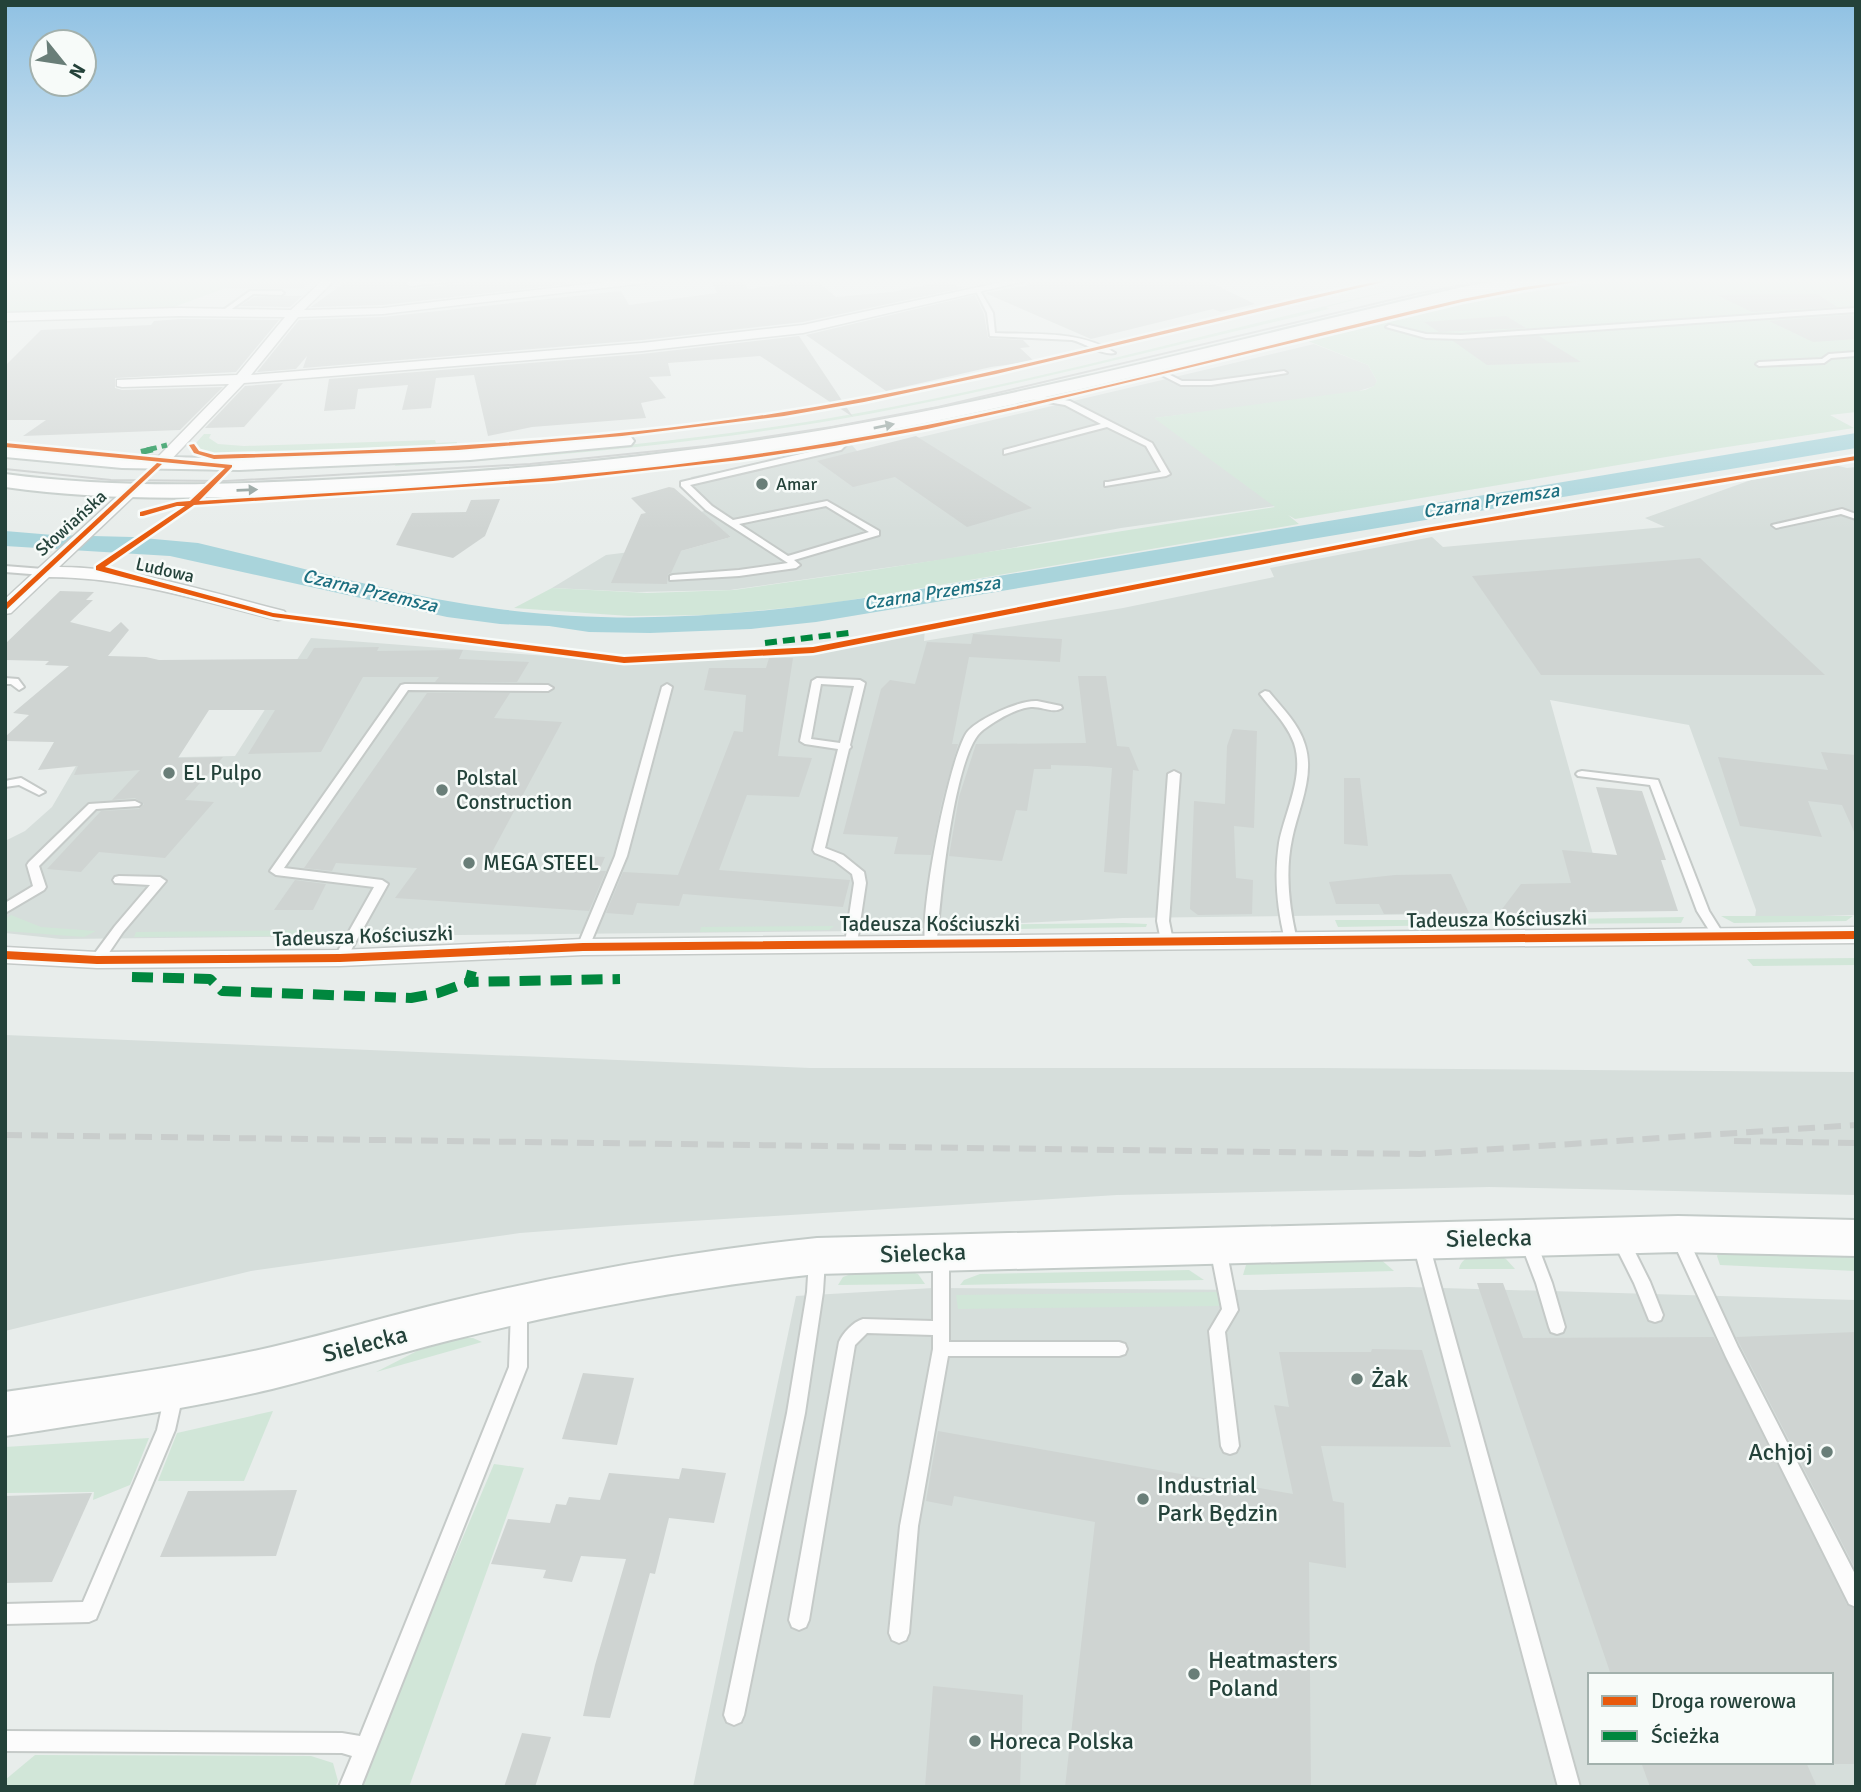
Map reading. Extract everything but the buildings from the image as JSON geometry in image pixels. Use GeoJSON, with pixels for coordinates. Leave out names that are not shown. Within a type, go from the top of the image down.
{"type":"FeatureCollection","features":[{"type":"Feature","properties":{"kind":"street"},"geometry":{"type":"LineString","coordinates":[[130,492],[253,364]]}},
{"type":"Feature","properties":{"kind":"street"},"geometry":{"type":"LineString","coordinates":[[122,383],[240,380],[439,364]]}},
{"type":"Feature","properties":{"kind":"street"},"geometry":{"type":"LineString","coordinates":[[5,451],[122,462],[196,465],[429,457],[570,447],[792,421],[922,397],[1066,364]]}},
{"type":"Feature","properties":{"kind":"street"},"geometry":{"type":"LineString","coordinates":[[5,480],[92,491],[171,492],[375,484],[554,472],[717,453],[843,433],[1024,395],[1069,394],[1158,364]]}},
{"type":"Feature","properties":{"kind":"street"},"geometry":{"type":"LineString","coordinates":[[92,491],[125,478],[130,470],[122,462]]}},
{"type":"Feature","properties":{"kind":"street"},"geometry":{"type":"LineString","coordinates":[[171,492],[159,485],[162,479],[180,469],[196,465]]}},
{"type":"Feature","properties":{"kind":"street","name":"Słowiańska"},"geometry":{"type":"LineString","coordinates":[[5,609],[130,492]]}},
{"type":"Feature","properties":{"kind":"street","name":"Ludowa"},"geometry":{"type":"LineString","coordinates":[[48,568],[91,572],[162,586],[278,615]]}},
{"type":"Feature","properties":{"kind":"street","name":"Tadeusza Kościuszki"},"geometry":{"type":"LineString","coordinates":[[5,955],[97,960],[340,958],[583,947],[1856,935]]}},
{"type":"Feature","properties":{"kind":"street","name":"Sielecka"},"geometry":{"type":"LineString","coordinates":[[5,1414],[175,1388],[272,1368],[452,1320],[634,1281],[722,1266],[817,1256],[1678,1234],[1856,1238]]}},
{"type":"Feature","properties":{"kind":"lane"},"geometry":{"type":"LineString","coordinates":[[1759,364],[1767,364]]}},
{"type":"Feature","properties":{"kind":"lane"},"geometry":{"type":"LineString","coordinates":[[1148,366],[1181,383],[1211,383],[1284,373]]}},
{"type":"Feature","properties":{"kind":"lane"},"geometry":{"type":"LineString","coordinates":[[1069,394],[1108,424],[1149,444],[1166,474],[1108,484]]}},
{"type":"Feature","properties":{"kind":"lane"},"geometry":{"type":"LineString","coordinates":[[1007,452],[1108,424]]}},
{"type":"Feature","properties":{"kind":"lane"},"geometry":{"type":"LineString","coordinates":[[673,578],[796,565],[709,508],[684,484],[838,449],[846,441],[843,433]]}},
{"type":"Feature","properties":{"kind":"lane"},"geometry":{"type":"LineString","coordinates":[[732,523],[827,503],[876,533],[787,559]]}},
{"type":"Feature","properties":{"kind":"lane"},"geometry":{"type":"LineString","coordinates":[[1776,525],[1842,511],[1856,517]]}},
{"type":"Feature","properties":{"kind":"lane"},"geometry":{"type":"LineString","coordinates":[[5,569],[48,568]]}},
{"type":"Feature","properties":{"kind":"lane"},"geometry":{"type":"LineString","coordinates":[[5,681],[14,681],[19,687]]}},
{"type":"Feature","properties":{"kind":"lane"},"geometry":{"type":"LineString","coordinates":[[845,747],[805,741],[817,681],[860,683],[845,747],[818,850],[839,858],[858,872],[860,883],[851,943]]}},
{"type":"Feature","properties":{"kind":"lane"},"geometry":{"type":"LineString","coordinates":[[340,958],[382,884],[276,871],[405,687],[548,688]]}},
{"type":"Feature","properties":{"kind":"lane"},"geometry":{"type":"LineString","coordinates":[[583,947],[621,856],[667,687]]}},
{"type":"Feature","properties":{"kind":"lane"},"geometry":{"type":"LineString","coordinates":[[1265,694],[1296,734],[1302,760],[1300,788],[1286,840],[1285,919],[1291,940]]}},
{"type":"Feature","properties":{"kind":"lane"},"geometry":{"type":"LineString","coordinates":[[931,943],[930,923],[941,852],[961,754],[972,733],[1030,704],[1057,708]]}},
{"type":"Feature","properties":{"kind":"lane"},"geometry":{"type":"LineString","coordinates":[[1167,941],[1163,920],[1174,774]]}},
{"type":"Feature","properties":{"kind":"lane"},"geometry":{"type":"LineString","coordinates":[[1582,774],[1654,782],[1703,911],[1718,935]]}},
{"type":"Feature","properties":{"kind":"lane"},"geometry":{"type":"LineString","coordinates":[[5,784],[21,781],[39,792]]}},
{"type":"Feature","properties":{"kind":"lane"},"geometry":{"type":"LineString","coordinates":[[5,909],[40,887],[33,865],[93,806],[135,804]]}},
{"type":"Feature","properties":{"kind":"lane"},"geometry":{"type":"LineString","coordinates":[[97,960],[119,929],[160,881],[119,880]]}},
{"type":"Feature","properties":{"kind":"lane"},"geometry":{"type":"LineString","coordinates":[[1678,1234],[1732,1352],[1856,1597]]}},
{"type":"Feature","properties":{"kind":"lane"},"geometry":{"type":"LineString","coordinates":[[1618,1236],[1642,1282],[1655,1315]]}},
{"type":"Feature","properties":{"kind":"lane"},"geometry":{"type":"LineString","coordinates":[[1526,1237],[1557,1327]]}},
{"type":"Feature","properties":{"kind":"lane"},"geometry":{"type":"LineString","coordinates":[[1420,1240],[1569,1787]]}},
{"type":"Feature","properties":{"kind":"lane"},"geometry":{"type":"LineString","coordinates":[[1217,1244],[1230,1310],[1217,1331],[1230,1447]]}},
{"type":"Feature","properties":{"kind":"lane"},"geometry":{"type":"LineString","coordinates":[[899,1633],[912,1500],[941,1349],[941,1253]]}},
{"type":"Feature","properties":{"kind":"lane"},"geometry":{"type":"LineString","coordinates":[[734,1715],[796,1413],[815,1292],[817,1256]]}},
{"type":"Feature","properties":{"kind":"lane"},"geometry":{"type":"LineString","coordinates":[[349,1787],[518,1367],[519,1306]]}},
{"type":"Feature","properties":{"kind":"lane"},"geometry":{"type":"LineString","coordinates":[[799,1620],[847,1342],[863,1326],[941,1328]]}},
{"type":"Feature","properties":{"kind":"lane"},"geometry":{"type":"LineString","coordinates":[[941,1349],[1119,1349]]}},
{"type":"Feature","properties":{"kind":"lane"},"geometry":{"type":"LineString","coordinates":[[5,1614],[89,1612],[166,1430],[175,1388]]}},
{"type":"Feature","properties":{"kind":"lane"},"geometry":{"type":"LineString","coordinates":[[5,1741],[342,1743],[366,1748]]}},
{"type":"Feature","properties":{"kind":"shaded area"},"geometry":{"type":"Polygon","coordinates":[[[1231,364],[1364,364],[1377,381],[1375,386],[1349,394],[1155,418],[1276,506],[1121,528],[961,557],[730,590],[637,592],[552,588],[606,555],[654,549],[663,556],[731,537],[701,512],[716,507],[694,489],[691,477],[851,444],[858,452],[1231,364]]]}},
{"type":"Feature","properties":{"kind":"shaded area"},"geometry":{"type":"Polygon","coordinates":[[[1835,465],[1856,467],[1856,915],[1755,918],[1756,910],[1689,725],[1550,700],[1609,912],[1123,918],[862,931],[61,939],[5,933],[5,841],[25,831],[52,807],[80,759],[235,756],[311,638],[625,662],[770,653],[925,629],[924,641],[1123,608],[1274,577],[1270,568],[1432,537],[1443,547],[1665,527],[1645,518],[1751,480],[1835,465]]]}},
{"type":"Feature","properties":{"kind":"shaded area"},"geometry":{"type":"Polygon","coordinates":[[[5,1035],[810,1068],[1856,1072],[1856,1195],[1489,1187],[1117,1195],[627,1225],[520,1233],[251,1271],[5,1331],[5,1035]]]}},
{"type":"Feature","properties":{"kind":"shaded area"},"geometry":{"type":"Polygon","coordinates":[[[1409,1287],[1856,1300],[1856,1787],[693,1787],[796,1296],[933,1288],[1262,1290],[1409,1287]]]}},
{"type":"Feature","properties":{"kind":"green space"},"geometry":{"type":"Polygon","coordinates":[[[1099,364],[874,413],[755,432],[635,447],[395,466],[396,462],[511,455],[739,432],[853,414],[1099,364]]]}},
{"type":"Feature","properties":{"kind":"green space"},"geometry":{"type":"Polygon","coordinates":[[[1144,364],[989,400],[859,426],[758,443],[611,461],[390,478],[391,475],[554,464],[662,453],[770,439],[889,419],[1144,364]]]}},
{"type":"Feature","properties":{"kind":"green space"},"geometry":{"type":"Polygon","coordinates":[[[1365,364],[1856,364],[1856,412],[1830,415],[1854,428],[1295,519],[1288,515],[1299,524],[827,604],[712,615],[629,616],[514,608],[552,588],[647,593],[734,590],[1275,507],[1154,418],[1365,390],[1374,386],[1377,381],[1365,364]]]}},
{"type":"Feature","properties":{"kind":"green space"},"geometry":{"type":"Polygon","coordinates":[[[204,434],[211,434],[209,438],[218,444],[244,446],[435,440],[436,443],[457,444],[213,455],[198,449],[196,443],[204,434]]]}},
{"type":"Feature","properties":{"kind":"green space"},"geometry":{"type":"Polygon","coordinates":[[[11,915],[41,927],[96,931],[84,937],[5,931],[5,919],[11,915]]]}},
{"type":"Feature","properties":{"kind":"green space"},"geometry":{"type":"Polygon","coordinates":[[[1721,916],[1853,916],[1846,921],[1734,923],[1721,916]]]}},
{"type":"Feature","properties":{"kind":"green space"},"geometry":{"type":"Polygon","coordinates":[[[1684,917],[1681,923],[1526,924],[1506,920],[1684,917]]]}},
{"type":"Feature","properties":{"kind":"green space"},"geometry":{"type":"Polygon","coordinates":[[[1335,920],[1458,920],[1455,925],[1338,927],[1335,920]]]}},
{"type":"Feature","properties":{"kind":"green space"},"geometry":{"type":"Polygon","coordinates":[[[1147,924],[1146,927],[941,928],[941,925],[1147,924]]]}},
{"type":"Feature","properties":{"kind":"green space"},"geometry":{"type":"Polygon","coordinates":[[[834,926],[829,930],[700,932],[701,927],[834,926]]]}},
{"type":"Feature","properties":{"kind":"green space"},"geometry":{"type":"Polygon","coordinates":[[[317,930],[311,936],[134,937],[136,932],[317,930]]]}},
{"type":"Feature","properties":{"kind":"green space"},"geometry":{"type":"Polygon","coordinates":[[[1856,958],[1856,965],[1753,966],[1747,959],[1856,958]]]}},
{"type":"Feature","properties":{"kind":"green space"},"geometry":{"type":"Polygon","coordinates":[[[1720,1250],[1856,1255],[1856,1271],[1720,1265],[1717,1256],[1720,1250]]]}},
{"type":"Feature","properties":{"kind":"green space"},"geometry":{"type":"Polygon","coordinates":[[[1497,1254],[1515,1269],[1459,1269],[1469,1257],[1497,1254]]]}},
{"type":"Feature","properties":{"kind":"green space"},"geometry":{"type":"Polygon","coordinates":[[[1379,1258],[1394,1271],[1243,1275],[1246,1265],[1253,1260],[1379,1258]]]}},
{"type":"Feature","properties":{"kind":"green space"},"geometry":{"type":"Polygon","coordinates":[[[905,1270],[918,1274],[925,1284],[838,1285],[843,1277],[860,1271],[905,1270]]]}},
{"type":"Feature","properties":{"kind":"green space"},"geometry":{"type":"Polygon","coordinates":[[[1189,1270],[1204,1280],[960,1285],[964,1280],[980,1274],[1189,1270]]]}},
{"type":"Feature","properties":{"kind":"green space"},"geometry":{"type":"Polygon","coordinates":[[[1217,1292],[1220,1306],[958,1309],[956,1295],[1217,1292]]]}},
{"type":"Feature","properties":{"kind":"green space"},"geometry":{"type":"Polygon","coordinates":[[[457,1338],[473,1338],[482,1342],[376,1372],[417,1351],[457,1338]]]}},
{"type":"Feature","properties":{"kind":"green space"},"geometry":{"type":"Polygon","coordinates":[[[273,1411],[244,1481],[158,1481],[177,1433],[273,1411]]]}},
{"type":"Feature","properties":{"kind":"green space"},"geometry":{"type":"Polygon","coordinates":[[[149,1438],[130,1485],[93,1500],[94,1492],[5,1493],[5,1447],[149,1438]]]}},
{"type":"Feature","properties":{"kind":"green space"},"geometry":{"type":"Polygon","coordinates":[[[494,1464],[524,1468],[409,1787],[357,1787],[494,1464]]]}},
{"type":"Feature","properties":{"kind":"green space"},"geometry":{"type":"Polygon","coordinates":[[[35,1755],[311,1756],[333,1763],[338,1781],[335,1787],[5,1787],[5,1780],[35,1755]]]}},
{"type":"Feature","properties":{"kind":"water","name":"Czarna Przemsza"},"geometry":{"type":"Polygon","coordinates":[[[1856,433],[1856,448],[816,622],[751,629],[650,633],[589,632],[549,626],[500,624],[447,617],[170,556],[5,546],[5,531],[198,543],[386,588],[499,609],[596,617],[693,616],[789,608],[885,595],[1856,433]]]}},
{"type":"Feature","properties":{"kind":"tram line"},"geometry":{"type":"LineString","coordinates":[[5,469],[111,480],[226,481],[530,464],[706,446],[832,427],[938,407],[1121,364]]}},
{"type":"Feature","properties":{"kind":"railway"},"geometry":{"type":"LineString","coordinates":[[5,1135],[1420,1154],[1856,1125]]}},
{"type":"Feature","properties":{"kind":"railway"},"geometry":{"type":"LineString","coordinates":[[1734,1141],[1856,1143]]}},
{"type":"Feature","properties":{"kind":"marked path"},"geometry":{"type":"LineString","coordinates":[[141,452],[167,445]]}},
{"type":"Feature","properties":{"kind":"marked path"},"geometry":{"type":"LineString","coordinates":[[765,643],[849,633]]}},
{"type":"Feature","properties":{"kind":"marked path"},"geometry":{"type":"LineString","coordinates":[[472,971],[469,982],[620,979]]}},
{"type":"Feature","properties":{"kind":"marked path"},"geometry":{"type":"LineString","coordinates":[[132,977],[210,979],[222,991],[411,998],[438,993],[469,982]]}},
{"type":"Feature","properties":{"kind":"cycle path"},"geometry":{"type":"LineString","coordinates":[[192,445],[196,452],[214,457],[458,448],[622,435],[784,414],[930,387],[1032,364]]}},
{"type":"Feature","properties":{"kind":"cycle path"},"geometry":{"type":"LineString","coordinates":[[143,514],[177,504],[553,479],[740,458],[927,427],[1198,364]]}},
{"type":"Feature","properties":{"kind":"cycle path"},"geometry":{"type":"LineString","coordinates":[[5,445],[230,466],[188,507],[99,568],[273,615],[624,660],[813,650],[1426,530],[1856,458]]}},
{"type":"Feature","properties":{"kind":"cycle path"},"geometry":{"type":"LineString","coordinates":[[5,609],[159,464]]}},
{"type":"Feature","properties":{"kind":"cycle path"},"geometry":{"type":"LineString","coordinates":[[5,955],[97,960],[340,958],[583,947],[1856,935]]}},
{"type":"Feature","properties":{"kind":"place","name":"Amar"},"geometry":{"type":"Point","coordinates":[762,484]}},
{"type":"Feature","properties":{"kind":"place","name":"EL Pulpo"},"geometry":{"type":"Point","coordinates":[169,773]}},
{"type":"Feature","properties":{"kind":"place","name":"Polstal Construction"},"geometry":{"type":"Point","coordinates":[442,790]}},
{"type":"Feature","properties":{"kind":"place","name":"MEGA STEEL"},"geometry":{"type":"Point","coordinates":[469,863]}},
{"type":"Feature","properties":{"kind":"place","name":"Żak"},"geometry":{"type":"Point","coordinates":[1357,1379]}},
{"type":"Feature","properties":{"kind":"place","name":"Achjoj"},"geometry":{"type":"Point","coordinates":[1827,1452]}},
{"type":"Feature","properties":{"kind":"place","name":"Industrial Park Będzin"},"geometry":{"type":"Point","coordinates":[1143,1499]}},
{"type":"Feature","properties":{"kind":"place","name":"Heatmasters Poland"},"geometry":{"type":"Point","coordinates":[1194,1674]}},
{"type":"Feature","properties":{"kind":"place","name":"Horeca Polska"},"geometry":{"type":"Point","coordinates":[975,1741]}}]}
